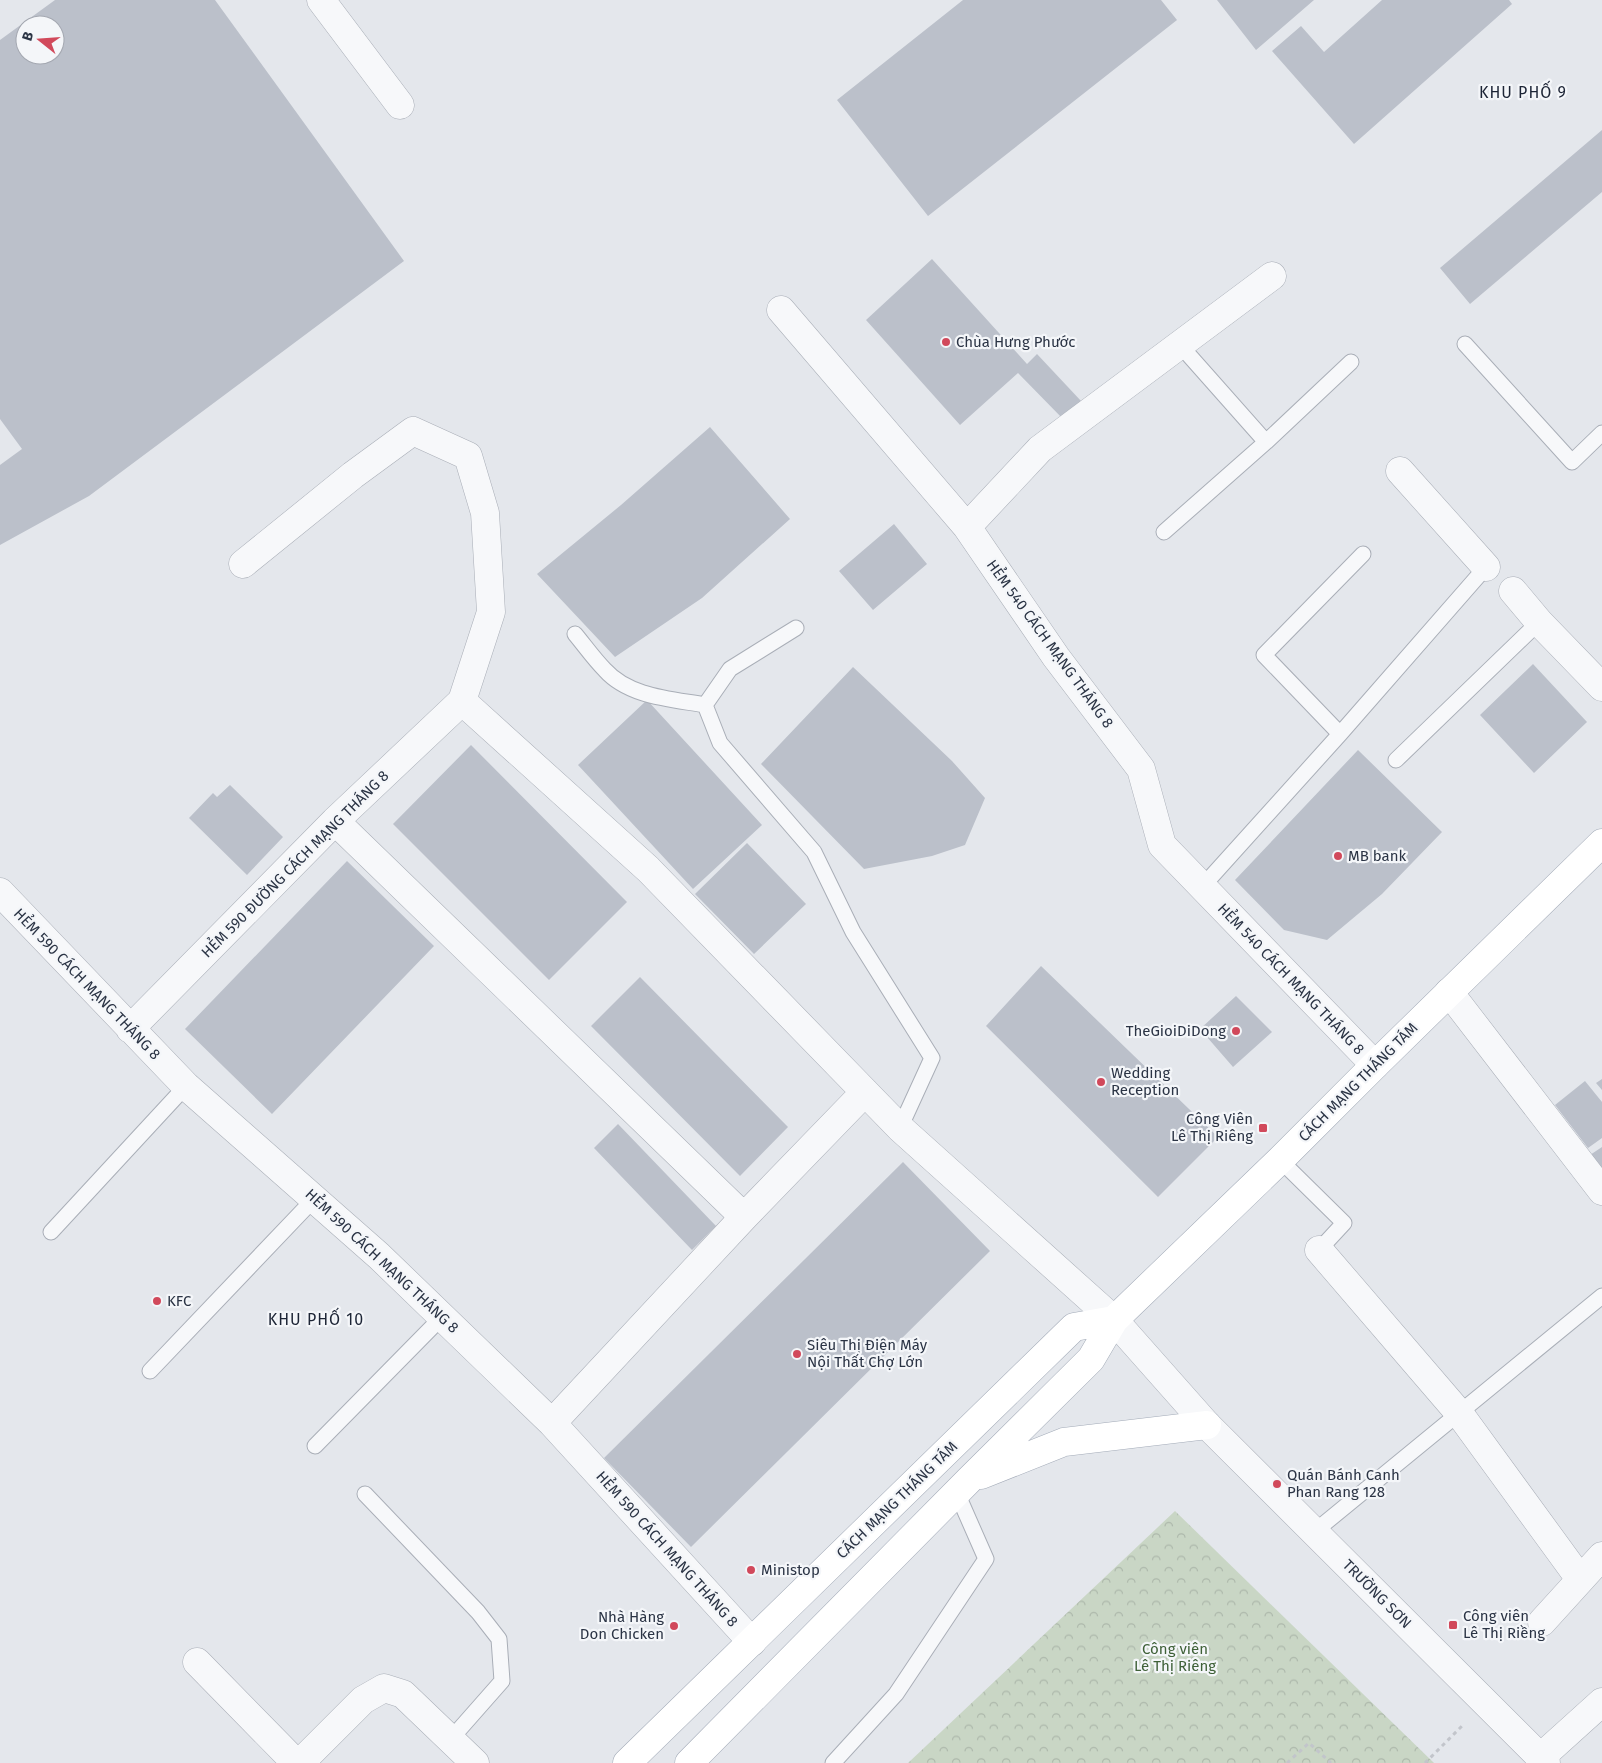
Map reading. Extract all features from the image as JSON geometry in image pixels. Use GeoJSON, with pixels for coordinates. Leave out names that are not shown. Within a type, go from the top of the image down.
{"type":"FeatureCollection","features":[{"type":"Feature","properties":{"kind":"main road","name":"CÁCH MẠNG THÁNG TÁM"},"geometry":{"type":"LineString","coordinates":[[689,1763],[1091,1360],[1114,1320],[1280,1160],[1602,843]]}},
{"type":"Feature","properties":{"kind":"main road","name":"CÁCH MẠNG THÁNG TÁM"},"geometry":{"type":"LineString","coordinates":[[627,1763],[1074,1327],[1114,1320]]}},
{"type":"Feature","properties":{"kind":"main road"},"geometry":{"type":"LineString","coordinates":[[964,1486],[1064,1442],[1207,1425]]}},
{"type":"Feature","properties":{"kind":"street"},"geometry":{"type":"LineString","coordinates":[[321,0],[400,105]]}},
{"type":"Feature","properties":{"kind":"street"},"geometry":{"type":"LineString","coordinates":[[966,527],[1040,449],[1272,276]]}},
{"type":"Feature","properties":{"kind":"street","name":"HẺM 540 CÁCH MẠNG THÁNG 8"},"geometry":{"type":"LineString","coordinates":[[781,310],[966,527],[1056,657],[1141,769],[1162,846],[1375,1065]]}},
{"type":"Feature","properties":{"kind":"street"},"geometry":{"type":"LineString","coordinates":[[243,564],[353,475],[413,431],[468,456],[485,513],[491,612],[462,701]]}},
{"type":"Feature","properties":{"kind":"street"},"geometry":{"type":"LineString","coordinates":[[1400,471],[1486,567]]}},
{"type":"Feature","properties":{"kind":"street"},"geometry":{"type":"LineString","coordinates":[[1513,591],[1539,622],[1602,687]]}},
{"type":"Feature","properties":{"kind":"street","name":"HẺM 590 ĐƯỜNG CÁCH MẠNG THÁNG 8"},"geometry":{"type":"LineString","coordinates":[[130,1029],[335,822],[462,701]]}},
{"type":"Feature","properties":{"kind":"street","name":"TRƯỜNG SƠN"},"geometry":{"type":"LineString","coordinates":[[462,701],[648,869],[900,1128],[1114,1320],[1207,1425],[1544,1760]]}},
{"type":"Feature","properties":{"kind":"street"},"geometry":{"type":"LineString","coordinates":[[335,822],[744,1217]]}},
{"type":"Feature","properties":{"kind":"street","name":"HẺM 590 CÁCH MẠNG THÁNG 8"},"geometry":{"type":"LineString","coordinates":[[0,892],[186,1086],[379,1256],[552,1424],[752,1642]]}},
{"type":"Feature","properties":{"kind":"street"},"geometry":{"type":"LineString","coordinates":[[1449,992],[1602,1191]]}},
{"type":"Feature","properties":{"kind":"street"},"geometry":{"type":"LineString","coordinates":[[552,1424],[744,1217],[865,1092]]}},
{"type":"Feature","properties":{"kind":"street"},"geometry":{"type":"LineString","coordinates":[[1319,1250],[1459,1413],[1580,1578]]}},
{"type":"Feature","properties":{"kind":"street"},"geometry":{"type":"LineString","coordinates":[[1542,1622],[1602,1556]]}},
{"type":"Feature","properties":{"kind":"street"},"geometry":{"type":"LineString","coordinates":[[197,1662],[296,1763]]}},
{"type":"Feature","properties":{"kind":"street"},"geometry":{"type":"LineString","coordinates":[[300,1763],[363,1700],[384,1688],[403,1694],[475,1763]]}},
{"type":"Feature","properties":{"kind":"street"},"geometry":{"type":"LineString","coordinates":[[1544,1760],[1602,1702]]}},
{"type":"Feature","properties":{"kind":"lane"},"geometry":{"type":"LineString","coordinates":[[1465,344],[1572,462],[1602,433]]}},
{"type":"Feature","properties":{"kind":"lane"},"geometry":{"type":"LineString","coordinates":[[1180,345],[1266,442]]}},
{"type":"Feature","properties":{"kind":"lane"},"geometry":{"type":"LineString","coordinates":[[1164,532],[1266,442],[1351,362]]}},
{"type":"Feature","properties":{"kind":"lane"},"geometry":{"type":"LineString","coordinates":[[1340,734],[1264,654],[1363,554]]}},
{"type":"Feature","properties":{"kind":"lane"},"geometry":{"type":"LineString","coordinates":[[1202,887],[1340,734],[1486,567]]}},
{"type":"Feature","properties":{"kind":"lane"},"geometry":{"type":"LineString","coordinates":[[1396,760],[1539,622]]}},
{"type":"Feature","properties":{"kind":"lane"},"geometry":{"type":"LineString","coordinates":[[705,705],[730,669],[796,628]]}},
{"type":"Feature","properties":{"kind":"lane"},"geometry":{"type":"LineString","coordinates":[[576,634],[605,671],[622,684],[652,695],[705,705]]}},
{"type":"Feature","properties":{"kind":"lane"},"geometry":{"type":"LineString","coordinates":[[705,705],[720,743],[814,852],[853,932],[932,1058],[900,1128]]}},
{"type":"Feature","properties":{"kind":"lane"},"geometry":{"type":"LineString","coordinates":[[51,1232],[186,1086]]}},
{"type":"Feature","properties":{"kind":"lane"},"geometry":{"type":"LineString","coordinates":[[1280,1160],[1344,1223],[1319,1250]]}},
{"type":"Feature","properties":{"kind":"lane"},"geometry":{"type":"LineString","coordinates":[[150,1371],[314,1199]]}},
{"type":"Feature","properties":{"kind":"lane"},"geometry":{"type":"LineString","coordinates":[[1314,1532],[1602,1296]]}},
{"type":"Feature","properties":{"kind":"lane"},"geometry":{"type":"LineString","coordinates":[[315,1446],[442,1316]]}},
{"type":"Feature","properties":{"kind":"lane"},"geometry":{"type":"LineString","coordinates":[[833,1763],[896,1694],[986,1559],[964,1486]]}},
{"type":"Feature","properties":{"kind":"lane"},"geometry":{"type":"LineString","coordinates":[[365,1494],[478,1612],[499,1639],[502,1681],[450,1740]]}},
{"type":"Feature","properties":{"kind":"path"},"geometry":{"type":"LineString","coordinates":[[1425,1763],[1485,1702]]}},
{"type":"Feature","properties":{"kind":"path"},"geometry":{"type":"LineString","coordinates":[[1287,1763],[1309,1743],[1331,1763]]}},
{"type":"Feature","properties":{"kind":"green space","name":"Công viên Lê Thị Riêng"},"geometry":{"type":"Polygon","coordinates":[[[1175,1511],[1434,1763],[908,1763],[1175,1511]]]}},
{"type":"Feature","properties":{"kind":"building"},"geometry":{"type":"Polygon","coordinates":[[[55,0],[215,0],[404,261],[89,496],[0,545],[0,465],[22,449],[0,419],[0,40],[15,29],[15,65],[65,65],[65,15],[34,15],[55,0]]]}},
{"type":"Feature","properties":{"kind":"building"},"geometry":{"type":"Polygon","coordinates":[[[963,0],[1161,0],[1177,20],[928,216],[837,100],[963,0]]]}},
{"type":"Feature","properties":{"kind":"building"},"geometry":{"type":"Polygon","coordinates":[[[1217,0],[1314,0],[1256,50],[1217,0]]]}},
{"type":"Feature","properties":{"kind":"building"},"geometry":{"type":"Polygon","coordinates":[[[1382,0],[1509,0],[1512,4],[1354,144],[1272,51],[1301,26],[1324,52],[1382,0]]]}},
{"type":"Feature","properties":{"kind":"building"},"geometry":{"type":"Polygon","coordinates":[[[1602,130],[1602,192],[1470,304],[1440,268],[1602,130]]]}},
{"type":"Feature","properties":{"kind":"building","name":"Chùa Hưng Phước"},"geometry":{"type":"Polygon","coordinates":[[[932,259],[1027,364],[1037,354],[1082,402],[1063,419],[1018,373],[960,425],[866,320],[932,259]]]}},
{"type":"Feature","properties":{"kind":"building"},"geometry":{"type":"Polygon","coordinates":[[[710,427],[790,519],[702,598],[615,657],[537,574],[621,505],[710,427]]]}},
{"type":"Feature","properties":{"kind":"building"},"geometry":{"type":"Polygon","coordinates":[[[894,524],[927,564],[873,610],[839,571],[894,524]]]}},
{"type":"Feature","properties":{"kind":"building"},"geometry":{"type":"Polygon","coordinates":[[[1533,664],[1587,722],[1534,773],[1480,715],[1533,664]]]}},
{"type":"Feature","properties":{"kind":"building"},"geometry":{"type":"Polygon","coordinates":[[[853,667],[952,761],[985,798],[965,845],[932,856],[864,869],[761,764],[853,667]]]}},
{"type":"Feature","properties":{"kind":"building"},"geometry":{"type":"Polygon","coordinates":[[[647,700],[762,825],[693,889],[578,765],[647,700]]]}},
{"type":"Feature","properties":{"kind":"building"},"geometry":{"type":"Polygon","coordinates":[[[471,745],[627,902],[549,980],[393,824],[471,745]]]}},
{"type":"Feature","properties":{"kind":"building","name":"MB bank"},"geometry":{"type":"Polygon","coordinates":[[[1358,750],[1442,832],[1382,894],[1327,940],[1284,930],[1235,880],[1358,750]]]}},
{"type":"Feature","properties":{"kind":"building"},"geometry":{"type":"Polygon","coordinates":[[[230,785],[283,837],[247,875],[189,818],[213,793],[217,797],[230,785]]]}},
{"type":"Feature","properties":{"kind":"building"},"geometry":{"type":"Polygon","coordinates":[[[747,843],[806,904],[754,954],[695,894],[747,843]]]}},
{"type":"Feature","properties":{"kind":"building"},"geometry":{"type":"Polygon","coordinates":[[[347,861],[434,946],[272,1114],[185,1029],[347,861]]]}},
{"type":"Feature","properties":{"kind":"building","name":"Wedding Reception"},"geometry":{"type":"Polygon","coordinates":[[[1041,966],[1218,1137],[1158,1197],[986,1026],[1041,966]]]}},
{"type":"Feature","properties":{"kind":"building"},"geometry":{"type":"Polygon","coordinates":[[[640,977],[788,1127],[740,1176],[591,1026],[640,977]]]}},
{"type":"Feature","properties":{"kind":"building","name":"TheGioiDiDong"},"geometry":{"type":"Polygon","coordinates":[[[1236,996],[1272,1032],[1233,1067],[1200,1029],[1236,996]]]}},
{"type":"Feature","properties":{"kind":"building"},"geometry":{"type":"Polygon","coordinates":[[[1602,1079],[1602,1090],[1596,1083],[1602,1079]]]}},
{"type":"Feature","properties":{"kind":"building"},"geometry":{"type":"Polygon","coordinates":[[[1585,1081],[1602,1102],[1602,1138],[1588,1148],[1555,1105],[1585,1081]]]}},
{"type":"Feature","properties":{"kind":"building"},"geometry":{"type":"Polygon","coordinates":[[[618,1124],[716,1226],[692,1250],[594,1148],[618,1124]]]}},
{"type":"Feature","properties":{"kind":"building"},"geometry":{"type":"Polygon","coordinates":[[[1602,1147],[1602,1172],[1590,1155],[1602,1147]]]}},
{"type":"Feature","properties":{"kind":"building","name":"Siêu Thị Điện Máy Nội Thất Chợ Lớn"},"geometry":{"type":"Polygon","coordinates":[[[903,1162],[990,1251],[691,1547],[604,1458],[903,1162]]]}},
{"type":"Feature","properties":{"kind":"place","name":"Chùa Hưng Phước"},"geometry":{"type":"Point","coordinates":[946,342]}},
{"type":"Feature","properties":{"kind":"place","name":"MB bank"},"geometry":{"type":"Point","coordinates":[1338,856]}},
{"type":"Feature","properties":{"kind":"place","name":"TheGioiDiDong"},"geometry":{"type":"Point","coordinates":[1236,1031]}},
{"type":"Feature","properties":{"kind":"place","name":"Wedding Reception"},"geometry":{"type":"Point","coordinates":[1101,1082]}},
{"type":"Feature","properties":{"kind":"place","name":"Công Viên Lê Thị Riêng"},"geometry":{"type":"Point","coordinates":[1263,1128]}},
{"type":"Feature","properties":{"kind":"place","name":"KFC"},"geometry":{"type":"Point","coordinates":[157,1301]}},
{"type":"Feature","properties":{"kind":"place","name":"Siêu Thị Điện Máy Nội Thất Chợ Lớn"},"geometry":{"type":"Point","coordinates":[797,1354]}},
{"type":"Feature","properties":{"kind":"place","name":"Quán Bánh Canh Phan Rang 128"},"geometry":{"type":"Point","coordinates":[1277,1484]}},
{"type":"Feature","properties":{"kind":"place","name":"Ministop"},"geometry":{"type":"Point","coordinates":[751,1570]}},
{"type":"Feature","properties":{"kind":"place","name":"Công viên Lê Thị Riềng"},"geometry":{"type":"Point","coordinates":[1453,1625]}},
{"type":"Feature","properties":{"kind":"place","name":"Nhà Hàng Don Chicken"},"geometry":{"type":"Point","coordinates":[674,1626]}},
{"type":"Feature","properties":{"kind":"district","name":"KHU PHỐ 9"},"geometry":{"type":"Point","coordinates":[1523,92]}},
{"type":"Feature","properties":{"kind":"district","name":"KHU PHỐ 10"},"geometry":{"type":"Point","coordinates":[316,1319]}}]}
